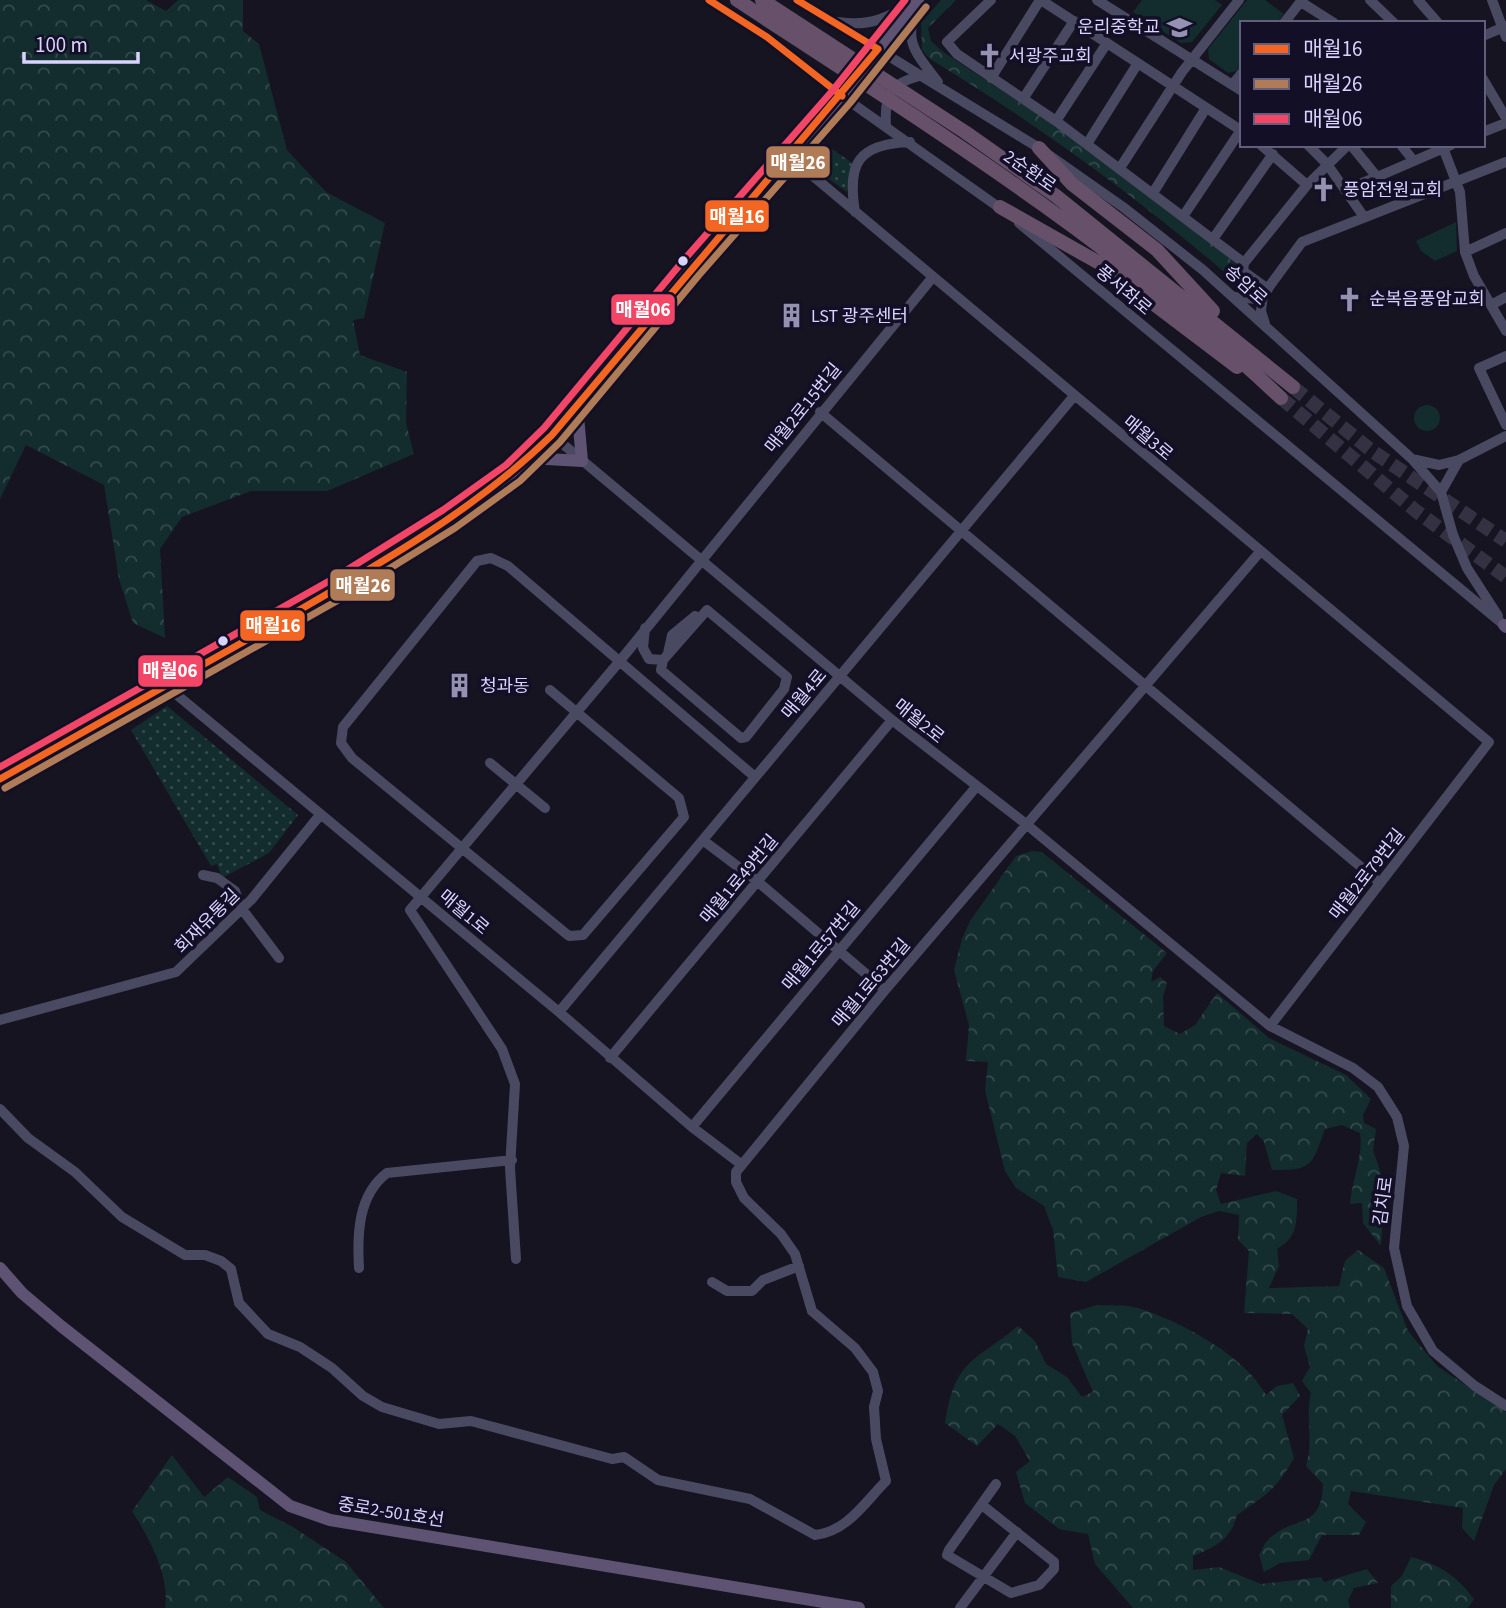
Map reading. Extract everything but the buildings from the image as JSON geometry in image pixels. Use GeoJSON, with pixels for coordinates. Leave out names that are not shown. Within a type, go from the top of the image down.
{"type":"FeatureCollection","features":[{"type":"Feature","properties":{"kind":"highway","name":"2순환로"},"geometry":{"type":"LineString","coordinates":[[762,0],[961,138],[1221,342],[1281,398],[1101,264],[1000,207]]}},
{"type":"Feature","properties":{"kind":"highway","name":"2순환로"},"geometry":{"type":"LineString","coordinates":[[738,1],[961,138],[1098,227],[1293,387]]}},
{"type":"Feature","properties":{"kind":"highway"},"geometry":{"type":"LineString","coordinates":[[1040,148],[1072,184],[1157,250],[1245,346]]}},
{"type":"Feature","properties":{"kind":"main road"},"geometry":{"type":"LineString","coordinates":[[0,779],[336,589],[449,519],[529,458],[552,435],[842,96],[918,0]]}},
{"type":"Feature","properties":{"kind":"main road"},"geometry":{"type":"LineString","coordinates":[[529,458],[582,461],[577,405]]}},
{"type":"Feature","properties":{"kind":"main road","name":"중로2-501호선"},"geometry":{"type":"LineString","coordinates":[[0,1268],[22,1293],[61,1326],[290,1506],[330,1520],[859,1608]]}},
{"type":"Feature","properties":{"kind":"street","name":"풍서좌로"},"geometry":{"type":"LineString","coordinates":[[709,0],[768,37],[842,96],[1000,207],[1505,626]]}},
{"type":"Feature","properties":{"kind":"street","name":"송암로"},"geometry":{"type":"LineString","coordinates":[[797,0],[1040,148],[1123,207],[1235,298],[1412,459],[1441,492],[1453,535],[1467,568],[1505,626]]}},
{"type":"Feature","properties":{"kind":"street"},"geometry":{"type":"LineString","coordinates":[[831,21],[856,24],[877,22],[918,0]]}},
{"type":"Feature","properties":{"kind":"street"},"geometry":{"type":"LineString","coordinates":[[918,0],[911,22],[911,41],[940,85]]}},
{"type":"Feature","properties":{"kind":"street"},"geometry":{"type":"LineString","coordinates":[[991,0],[947,42],[957,54],[1056,121],[1184,215],[1244,263]]}},
{"type":"Feature","properties":{"kind":"street"},"geometry":{"type":"LineString","coordinates":[[991,78],[1041,0],[1240,129]]}},
{"type":"Feature","properties":{"kind":"street"},"geometry":{"type":"LineString","coordinates":[[1097,0],[1240,91]]}},
{"type":"Feature","properties":{"kind":"street"},"geometry":{"type":"LineString","coordinates":[[1120,168],[1190,60],[1239,0]]}},
{"type":"Feature","properties":{"kind":"street"},"geometry":{"type":"LineString","coordinates":[[1370,0],[1392,21]]}},
{"type":"Feature","properties":{"kind":"street"},"geometry":{"type":"LineString","coordinates":[[1418,0],[1436,21]]}},
{"type":"Feature","properties":{"kind":"street"},"geometry":{"type":"LineString","coordinates":[[1485,35],[1505,30],[1492,0]]}},
{"type":"Feature","properties":{"kind":"street"},"geometry":{"type":"LineString","coordinates":[[1286,21],[1301,1],[1331,21]]}},
{"type":"Feature","properties":{"kind":"street"},"geometry":{"type":"LineString","coordinates":[[1023,99],[1074,21]]}},
{"type":"Feature","properties":{"kind":"street"},"geometry":{"type":"LineString","coordinates":[[1056,121],[1107,43]]}},
{"type":"Feature","properties":{"kind":"street"},"geometry":{"type":"LineString","coordinates":[[1087,144],[1138,63]]}},
{"type":"Feature","properties":{"kind":"street"},"geometry":{"type":"LineString","coordinates":[[886,125],[885,104],[892,91],[905,79],[923,75]]}},
{"type":"Feature","properties":{"kind":"street"},"geometry":{"type":"LineString","coordinates":[[1232,85],[1240,76]]}},
{"type":"Feature","properties":{"kind":"street"},"geometry":{"type":"LineString","coordinates":[[1485,82],[1506,118]]}},
{"type":"Feature","properties":{"kind":"street"},"geometry":{"type":"LineString","coordinates":[[1153,192],[1206,108]]}},
{"type":"Feature","properties":{"kind":"street"},"geometry":{"type":"LineString","coordinates":[[1485,131],[1506,123]]}},
{"type":"Feature","properties":{"kind":"street"},"geometry":{"type":"LineString","coordinates":[[1184,215],[1240,131]]}},
{"type":"Feature","properties":{"kind":"street"},"geometry":{"type":"LineString","coordinates":[[855,212],[851,177],[857,164],[884,145],[910,142]]}},
{"type":"Feature","properties":{"kind":"street"},"geometry":{"type":"LineString","coordinates":[[1264,147],[1307,185]]}},
{"type":"Feature","properties":{"kind":"street"},"geometry":{"type":"LineString","coordinates":[[1310,147],[1327,164],[1364,217]]}},
{"type":"Feature","properties":{"kind":"street"},"geometry":{"type":"LineString","coordinates":[[1266,292],[1243,271],[1244,263],[1307,185],[1348,147]]}},
{"type":"Feature","properties":{"kind":"street"},"geometry":{"type":"LineString","coordinates":[[1352,147],[1377,177]]}},
{"type":"Feature","properties":{"kind":"street"},"geometry":{"type":"LineString","coordinates":[[1403,147],[1413,160]]}},
{"type":"Feature","properties":{"kind":"street"},"geometry":{"type":"LineString","coordinates":[[1345,190],[1444,147]]}},
{"type":"Feature","properties":{"kind":"street"},"geometry":{"type":"LineString","coordinates":[[1446,147],[1457,181],[1465,252],[1506,331]]}},
{"type":"Feature","properties":{"kind":"street"},"geometry":{"type":"LineString","coordinates":[[1213,239],[1273,154]]}},
{"type":"Feature","properties":{"kind":"street","name":"매월3로"},"geometry":{"type":"LineString","coordinates":[[789,156],[1259,553],[1489,742]]}},
{"type":"Feature","properties":{"kind":"street"},"geometry":{"type":"LineString","coordinates":[[1235,298],[1257,299],[1266,292],[1302,242],[1506,162]]}},
{"type":"Feature","properties":{"kind":"street"},"geometry":{"type":"LineString","coordinates":[[1465,252],[1506,233]]}},
{"type":"Feature","properties":{"kind":"street","name":"매월2로15번길"},"geometry":{"type":"LineString","coordinates":[[419,895],[577,713],[700,558],[932,278]]}},
{"type":"Feature","properties":{"kind":"street"},"geometry":{"type":"LineString","coordinates":[[1265,325],[1261,311],[1266,292]]}},
{"type":"Feature","properties":{"kind":"street"},"geometry":{"type":"LineString","coordinates":[[1491,305],[1506,298]]}},
{"type":"Feature","properties":{"kind":"street"},"geometry":{"type":"LineString","coordinates":[[1506,356],[1479,368],[1506,425]]}},
{"type":"Feature","properties":{"kind":"street","name":"매월4로"},"geometry":{"type":"LineString","coordinates":[[559,1012],[1074,396]]}},
{"type":"Feature","properties":{"kind":"street"},"geometry":{"type":"LineString","coordinates":[[820,412],[1380,883]]}},
{"type":"Feature","properties":{"kind":"street","name":"매월2로"},"geometry":{"type":"LineString","coordinates":[[552,435],[892,720],[1026,824],[1270,1026]]}},
{"type":"Feature","properties":{"kind":"street"},"geometry":{"type":"LineString","coordinates":[[1412,459],[1439,465],[1459,460],[1506,436]]}},
{"type":"Feature","properties":{"kind":"street"},"geometry":{"type":"LineString","coordinates":[[1441,492],[1459,460]]}},
{"type":"Feature","properties":{"kind":"street","name":"매월1로63번길"},"geometry":{"type":"LineString","coordinates":[[742,1165],[885,990],[1259,553]]}},
{"type":"Feature","properties":{"kind":"street"},"geometry":{"type":"LineString","coordinates":[[550,690],[679,798],[684,811],[684,817],[583,935],[576,937],[564,934],[343,749],[340,735],[353,714],[471,567],[484,558],[508,566],[755,777]]}},
{"type":"Feature","properties":{"kind":"street"},"geometry":{"type":"LineString","coordinates":[[645,628],[645,653],[649,659],[665,657],[707,610],[787,677],[784,689],[746,737],[736,737],[661,670],[665,657],[672,635],[695,616]]}},
{"type":"Feature","properties":{"kind":"street","name":"매월1로"},"geometry":{"type":"LineString","coordinates":[[165,685],[559,1012],[692,1127],[742,1165]]}},
{"type":"Feature","properties":{"kind":"street","name":"매월1로49번길"},"geometry":{"type":"LineString","coordinates":[[610,1058],[892,720]]}},
{"type":"Feature","properties":{"kind":"street"},"geometry":{"type":"LineString","coordinates":[[725,752],[736,737]]}},
{"type":"Feature","properties":{"kind":"street","name":"매월2로79번길"},"geometry":{"type":"LineString","coordinates":[[1270,1026],[1489,742]]}},
{"type":"Feature","properties":{"kind":"street"},"geometry":{"type":"LineString","coordinates":[[491,763],[545,808]]}},
{"type":"Feature","properties":{"kind":"street","name":"매월1로57번길"},"geometry":{"type":"LineString","coordinates":[[692,1127],[976,787]]}},
{"type":"Feature","properties":{"kind":"street","name":"회재유통길"},"geometry":{"type":"LineString","coordinates":[[0,1020],[166,976],[181,968],[242,909],[320,815]]}},
{"type":"Feature","properties":{"kind":"street"},"geometry":{"type":"LineString","coordinates":[[704,841],[757,881],[885,990]]}},
{"type":"Feature","properties":{"kind":"street"},"geometry":{"type":"LineString","coordinates":[[204,875],[227,884],[235,891],[242,909],[279,958]]}},
{"type":"Feature","properties":{"kind":"street"},"geometry":{"type":"LineString","coordinates":[[419,895],[410,909],[509,1063],[516,1090],[512,1160],[516,1259]]}},
{"type":"Feature","properties":{"kind":"street","name":"김치로"},"geometry":{"type":"LineString","coordinates":[[1270,1026],[1353,1068],[1378,1087],[1391,1103],[1404,1146],[1394,1248],[1407,1306],[1433,1351],[1475,1386],[1506,1406]]}},
{"type":"Feature","properties":{"kind":"street"},"geometry":{"type":"LineString","coordinates":[[0,1109],[28,1138],[75,1172],[122,1217],[185,1255],[205,1255],[221,1261],[231,1269],[239,1303],[268,1334],[299,1347],[332,1368],[363,1396],[382,1407],[439,1424],[471,1421],[612,1459],[624,1457],[658,1480],[750,1500],[815,1535],[827,1534],[856,1515],[886,1481],[874,1421],[876,1379],[855,1348],[811,1311],[799,1266],[789,1243],[740,1191],[735,1177],[742,1165]]}},
{"type":"Feature","properties":{"kind":"street"},"geometry":{"type":"LineString","coordinates":[[359,1268],[362,1214],[372,1189],[387,1173],[512,1160]]}},
{"type":"Feature","properties":{"kind":"street"},"geometry":{"type":"LineString","coordinates":[[712,1282],[727,1292],[752,1291],[763,1280],[799,1266]]}},
{"type":"Feature","properties":{"kind":"street"},"geometry":{"type":"LineString","coordinates":[[982,1505],[1054,1562],[1055,1569],[1039,1585],[1011,1593],[984,1574],[947,1555],[996,1484]]}},
{"type":"Feature","properties":{"kind":"street"},"geometry":{"type":"LineString","coordinates":[[960,1608],[1017,1532]]}},
{"type":"Feature","properties":{"kind":"green space"},"geometry":{"type":"Polygon","coordinates":[[[0,0],[146,0],[166,11],[178,0],[243,0],[243,31],[259,44],[287,150],[326,192],[385,223],[364,318],[353,320],[360,355],[407,372],[406,423],[414,454],[327,491],[251,491],[182,517],[160,549],[165,638],[133,623],[119,579],[104,485],[26,445],[0,499],[0,0]]]}},
{"type":"Feature","properties":{"kind":"green space"},"geometry":{"type":"Polygon","coordinates":[[[941,0],[956,0],[928,28],[931,41],[1147,191],[1259,286],[1255,291],[1245,290],[1132,197],[1053,139],[930,59],[922,50],[921,23],[941,0]]]}},
{"type":"Feature","properties":{"kind":"green space","name":"운리중학교"},"geometry":{"type":"Polygon","coordinates":[[[1142,0],[1215,0],[1222,5],[1192,42],[1181,43],[1133,12],[1142,0]]]}},
{"type":"Feature","properties":{"kind":"green space"},"geometry":{"type":"Polygon","coordinates":[[[1247,0],[1265,0],[1284,14],[1279,21],[1240,21],[1240,67],[1237,71],[1228,73],[1209,59],[1208,49],[1247,0]]]}},
{"type":"Feature","properties":{"kind":"green space"},"geometry":{"type":"Polygon","coordinates":[[[822,142],[858,167],[848,182],[847,192],[826,177],[813,161],[814,151],[822,142]]]}},
{"type":"Feature","properties":{"kind":"green space"},"geometry":{"type":"Polygon","coordinates":[[[1456,222],[1457,251],[1435,261],[1421,251],[1416,241],[1456,222]]]}},
{"type":"Feature","properties":{"kind":"green space"},"geometry":{"type":"Polygon","coordinates":[[[1427,405],[1436,409],[1440,418],[1436,427],[1427,431],[1418,427],[1414,418],[1418,409],[1427,405]]]}},
{"type":"Feature","properties":{"kind":"green space"},"geometry":{"type":"Polygon","coordinates":[[[167,706],[298,815],[269,853],[222,878],[217,864],[211,866],[131,730],[167,706]]]}},
{"type":"Feature","properties":{"kind":"green space"},"geometry":{"type":"Polygon","coordinates":[[[1032,851],[1042,852],[1167,953],[1153,971],[1151,982],[1160,977],[1167,983],[1163,997],[1164,1026],[1180,1034],[1195,1025],[1217,993],[1269,1038],[1346,1075],[1371,1099],[1363,1115],[1364,1123],[1376,1129],[1373,1150],[1385,1186],[1381,1246],[1363,1223],[1362,1203],[1350,1204],[1361,1141],[1360,1133],[1342,1125],[1325,1129],[1313,1159],[1309,1164],[1296,1169],[1272,1170],[1264,1142],[1257,1134],[1247,1143],[1245,1176],[1221,1173],[1216,1190],[1221,1204],[1276,1191],[1297,1199],[1295,1228],[1289,1239],[1277,1249],[1279,1266],[1269,1288],[1339,1286],[1345,1261],[1358,1250],[1384,1268],[1408,1331],[1437,1366],[1506,1412],[1506,1469],[1494,1485],[1474,1541],[1462,1528],[1463,1508],[1351,1491],[1348,1504],[1366,1522],[1359,1535],[1322,1535],[1309,1560],[1280,1563],[1264,1572],[1259,1555],[1265,1543],[1277,1532],[1311,1516],[1321,1499],[1323,1484],[1306,1466],[1311,1393],[1302,1381],[1310,1367],[1304,1346],[1308,1329],[1292,1314],[1244,1313],[1249,1251],[1238,1240],[1239,1215],[1219,1211],[1201,1217],[1086,1282],[1058,1277],[1053,1230],[1044,1206],[1016,1188],[1005,1171],[985,1090],[988,1062],[966,1061],[969,1025],[954,970],[970,921],[1016,856],[1032,851]]]}},
{"type":"Feature","properties":{"kind":"green space"},"geometry":{"type":"Polygon","coordinates":[[[1097,1305],[1136,1307],[1158,1315],[1193,1332],[1228,1354],[1244,1367],[1266,1395],[1277,1386],[1293,1383],[1300,1396],[1282,1415],[1294,1458],[1270,1491],[1237,1515],[1230,1531],[1221,1542],[1193,1556],[1193,1570],[1219,1567],[1261,1584],[1321,1577],[1324,1582],[1367,1569],[1378,1583],[1354,1588],[1348,1600],[1350,1608],[1133,1608],[1095,1564],[1088,1534],[1059,1529],[1025,1503],[1016,1472],[1030,1461],[1015,1436],[998,1424],[977,1446],[945,1423],[954,1386],[968,1364],[1018,1326],[1035,1341],[1046,1364],[1067,1377],[1082,1397],[1093,1392],[1072,1343],[1070,1313],[1097,1305]]]}},
{"type":"Feature","properties":{"kind":"green space"},"geometry":{"type":"Polygon","coordinates":[[[172,1455],[204,1497],[228,1477],[257,1497],[260,1510],[293,1527],[346,1562],[384,1608],[165,1608],[166,1595],[157,1557],[132,1511],[172,1455]]]}},
{"type":"Feature","properties":{"kind":"green space"},"geometry":{"type":"Polygon","coordinates":[[[1411,1557],[1439,1567],[1461,1583],[1474,1599],[1468,1608],[1391,1608],[1391,1586],[1402,1576],[1411,1557]]]}},
{"type":"Feature","properties":{"kind":"tunnel"},"geometry":{"type":"LineString","coordinates":[[1293,387],[1372,451],[1506,541]]}},
{"type":"Feature","properties":{"kind":"tunnel"},"geometry":{"type":"LineString","coordinates":[[1281,398],[1416,511],[1506,577]]}},
{"type":"Feature","properties":{"kind":"transit line","name":"매월16"},"geometry":{"type":"LineString","coordinates":[[709,0],[767,37],[842,96]]}},
{"type":"Feature","properties":{"kind":"transit line","name":"매월16"},"geometry":{"type":"LineString","coordinates":[[0,779],[380,563],[487,491],[552,435],[878,49],[797,0]]}},
{"type":"Feature","properties":{"kind":"transit line","name":"매월06"},"geometry":{"type":"LineString","coordinates":[[0,767],[331,580],[443,510],[506,465],[544,428],[683,261],[834,89],[905,0]]}},
{"type":"Feature","properties":{"kind":"transit line","name":"매월26"},"geometry":{"type":"LineString","coordinates":[[5,788],[342,598],[455,528],[520,481],[560,442],[699,275],[850,103],[926,7]]}},
{"type":"Feature","properties":{"kind":"place","name":"운리중학교"},"geometry":{"type":"Point","coordinates":[1180,27]}},
{"type":"Feature","properties":{"kind":"place","name":"서광주교회"},"geometry":{"type":"Point","coordinates":[989,56]}},
{"type":"Feature","properties":{"kind":"place","name":"풍암전원교회"},"geometry":{"type":"Point","coordinates":[1323,190]}},
{"type":"Feature","properties":{"kind":"place","name":"순복음풍암교회"},"geometry":{"type":"Point","coordinates":[1349,299]}},
{"type":"Feature","properties":{"kind":"place","name":"LST 광주센터"},"geometry":{"type":"Point","coordinates":[791,316]}},
{"type":"Feature","properties":{"kind":"place","name":"청과동"},"geometry":{"type":"Point","coordinates":[460,686]}}]}
